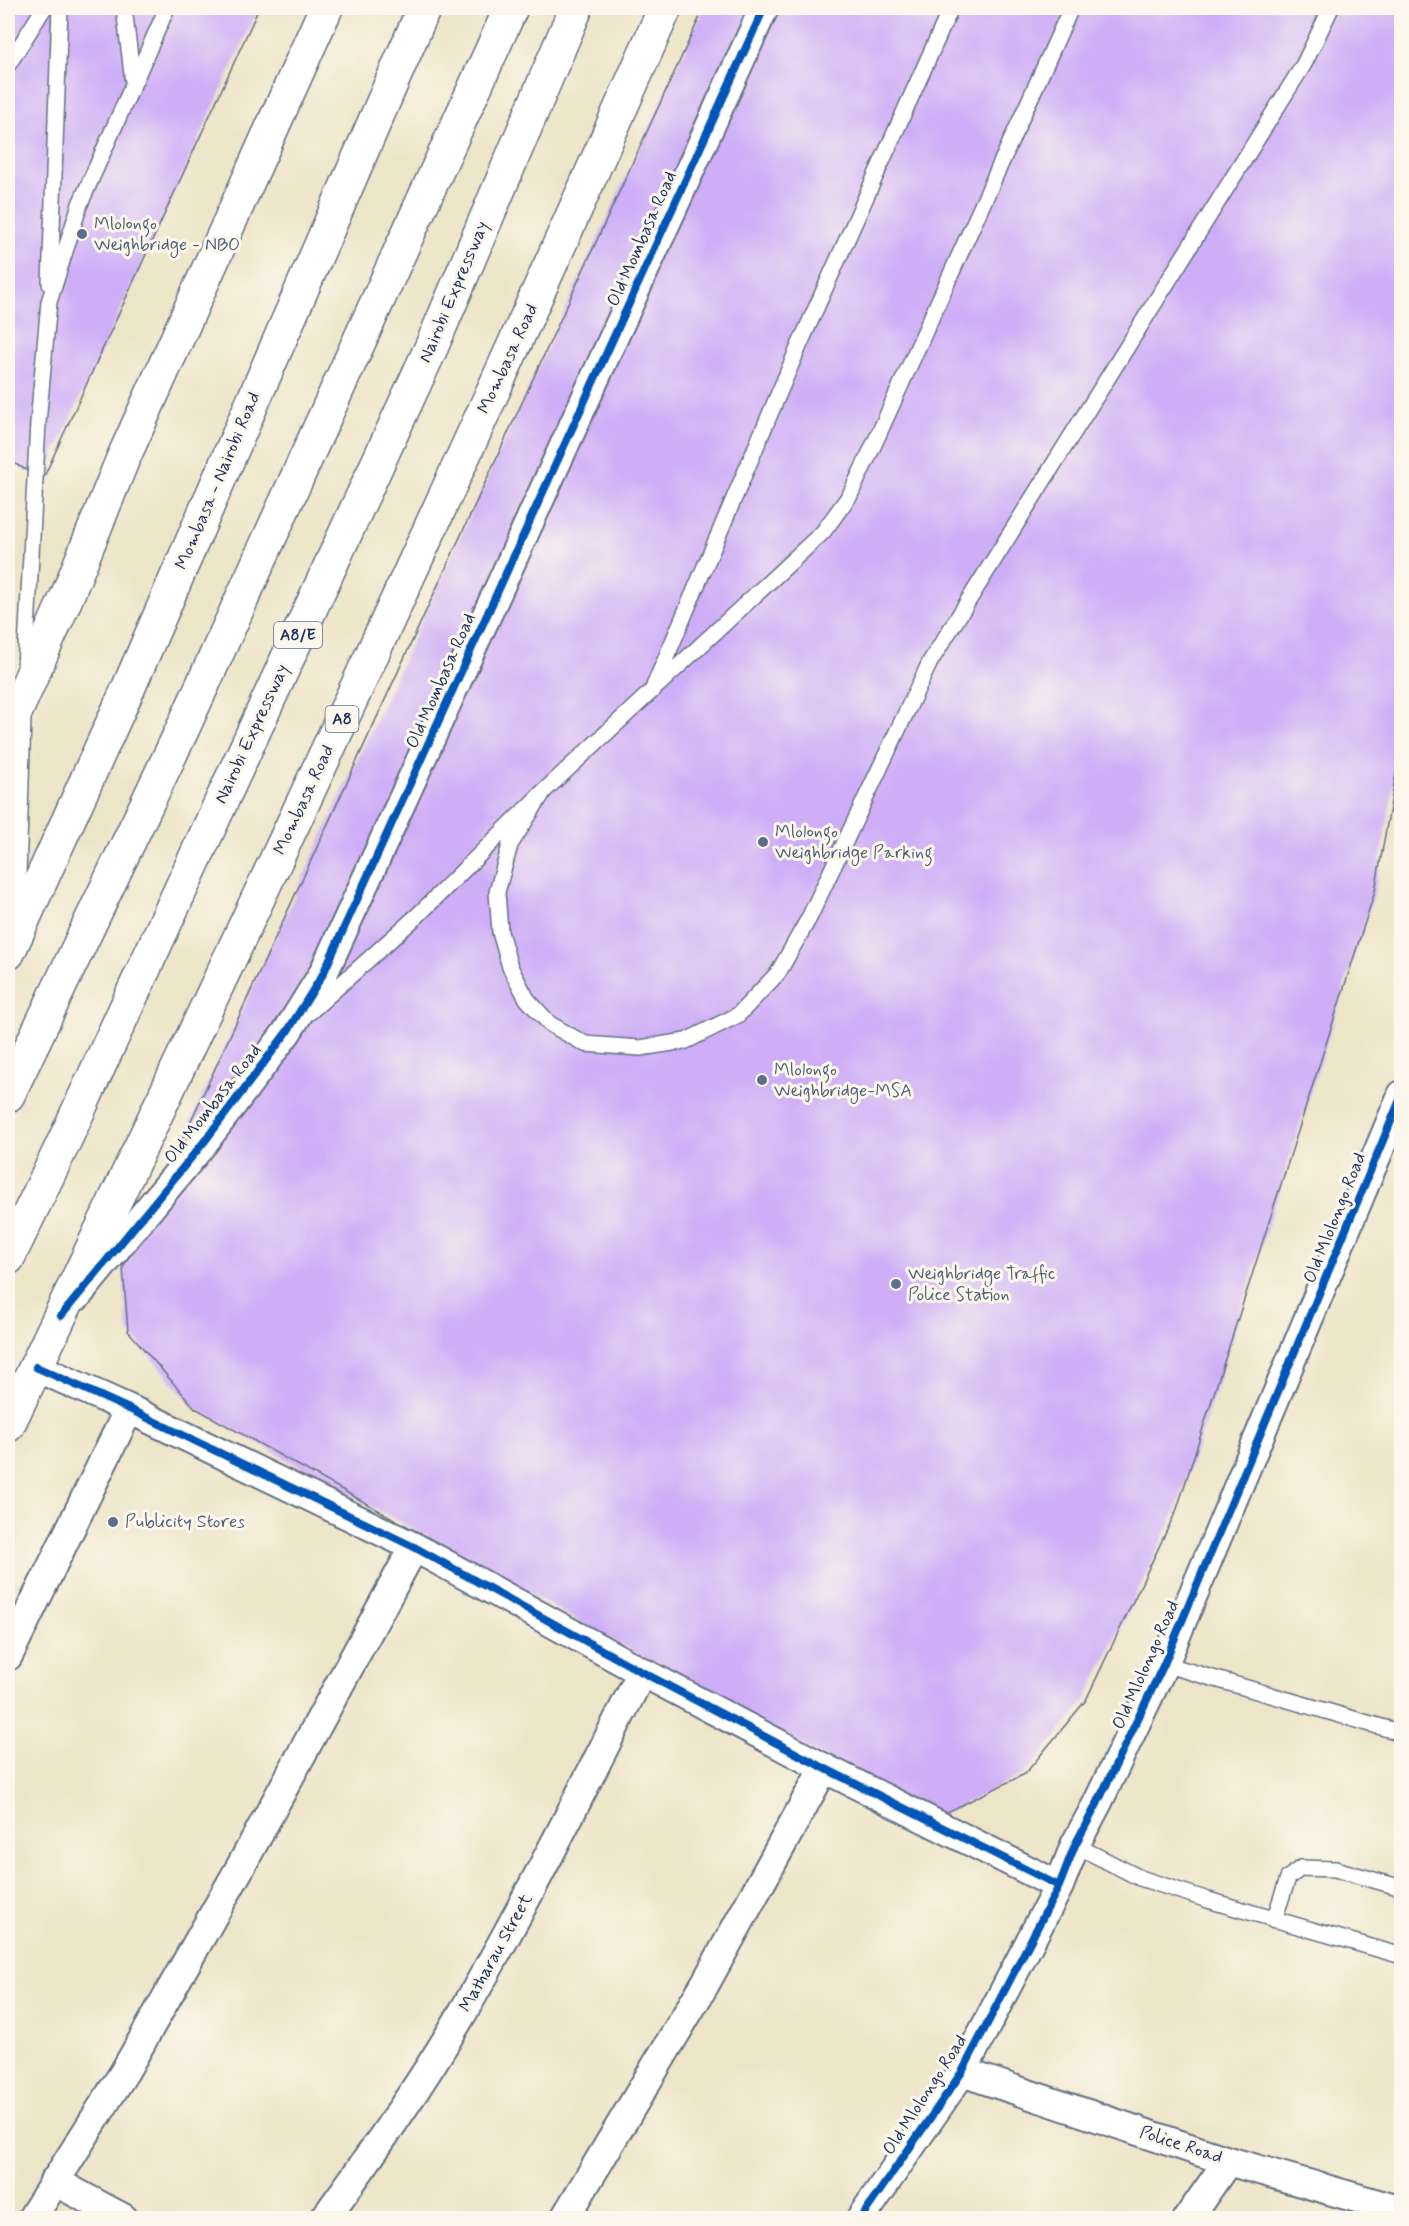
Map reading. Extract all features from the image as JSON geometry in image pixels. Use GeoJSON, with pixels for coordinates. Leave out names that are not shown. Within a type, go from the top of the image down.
{"type":"FeatureCollection","features":[{"type":"Feature","properties":{"kind":"main road"},"geometry":{"type":"LineString","coordinates":[[8,729],[67,596],[122,461],[326,8]]}},
{"type":"Feature","properties":{"kind":"main road","name":"Mombasa - Nairobi Road"},"geometry":{"type":"LineString","coordinates":[[8,953],[128,688],[424,8]]}},
{"type":"Feature","properties":{"kind":"main road"},"geometry":{"type":"LineString","coordinates":[[8,1095],[183,728],[511,8]]}},
{"type":"Feature","properties":{"kind":"main road","name":"Nairobi Expressway"},"geometry":{"type":"LineString","coordinates":[[8,1258],[63,1144],[431,348],[576,8]]}},
{"type":"Feature","properties":{"kind":"main road","name":"Mombasa Road"},"geometry":{"type":"LineString","coordinates":[[8,1425],[312,783],[564,237],[665,8]]}},
{"type":"Feature","properties":{"kind":"street","name":"Old Mombasa Road"},"geometry":{"type":"LineString","coordinates":[[61,1316],[204,1142],[287,1032],[324,974],[764,8]]}},
{"type":"Feature","properties":{"kind":"street","name":"Old Mlolongo Road"},"geometry":{"type":"LineString","coordinates":[[861,2218],[962,2072],[1059,1886],[1075,1845],[1164,1664],[1351,1220],[1401,1095]]}},
{"type":"Feature","properties":{"kind":"street"},"geometry":{"type":"LineString","coordinates":[[36,1366],[414,1547],[642,1672],[824,1768],[1059,1886]]}},
{"type":"Feature","properties":{"kind":"street"},"geometry":{"type":"LineString","coordinates":[[8,1656],[129,1409]]}},
{"type":"Feature","properties":{"kind":"street"},"geometry":{"type":"LineString","coordinates":[[32,2218],[125,2071],[241,1866],[414,1547]]}},
{"type":"Feature","properties":{"kind":"street","name":"Matharau Street"},"geometry":{"type":"LineString","coordinates":[[325,2218],[380,2144],[459,2020],[549,1857],[642,1672]]}},
{"type":"Feature","properties":{"kind":"street"},"geometry":{"type":"LineString","coordinates":[[565,2218],[705,1984],[824,1768]]}},
{"type":"Feature","properties":{"kind":"street","name":"Police Road"},"geometry":{"type":"LineString","coordinates":[[962,2072],[1228,2161],[1401,2211]]}},
{"type":"Feature","properties":{"kind":"street"},"geometry":{"type":"LineString","coordinates":[[1188,2218],[1228,2161]]}},
{"type":"Feature","properties":{"kind":"street"},"geometry":{"type":"LineString","coordinates":[[54,2181],[123,2218]]}},
{"type":"Feature","properties":{"kind":"lane"},"geometry":{"type":"LineString","coordinates":[[8,65],[44,8]]}},
{"type":"Feature","properties":{"kind":"lane"},"geometry":{"type":"LineString","coordinates":[[8,918],[18,876],[23,693],[38,423],[49,302],[60,8]]}},
{"type":"Feature","properties":{"kind":"lane"},"geometry":{"type":"LineString","coordinates":[[124,8],[134,83]]}},
{"type":"Feature","properties":{"kind":"lane"},"geometry":{"type":"LineString","coordinates":[[49,302],[80,204],[167,8]]}},
{"type":"Feature","properties":{"kind":"lane"},"geometry":{"type":"LineString","coordinates":[[651,692],[799,346],[951,8]]}},
{"type":"Feature","properties":{"kind":"lane"},"geometry":{"type":"LineString","coordinates":[[287,1032],[418,915],[544,791],[824,532],[850,495],[1071,8]]}},
{"type":"Feature","properties":{"kind":"lane"},"geometry":{"type":"LineString","coordinates":[[544,791],[510,845],[497,892],[500,932],[510,967],[527,999],[550,1024],[585,1044],[640,1048],[686,1041],[738,1015],[778,973],[809,918],[930,662],[1304,64],[1331,8]]}},
{"type":"Feature","properties":{"kind":"lane"},"geometry":{"type":"LineString","coordinates":[[1164,1664],[1401,1733]]}},
{"type":"Feature","properties":{"kind":"lane"},"geometry":{"type":"LineString","coordinates":[[1075,1845],[1140,1878],[1401,1956]]}},
{"type":"Feature","properties":{"kind":"lane"},"geometry":{"type":"LineString","coordinates":[[1275,1920],[1288,1878],[1301,1868],[1335,1869],[1401,1888]]}},
{"type":"Feature","properties":{"kind":"building","name":"Mlolongo Weighbridge - NBO"},"geometry":{"type":"Polygon","coordinates":[[[8,8],[259,8],[43,479],[8,460],[8,8]]]}},
{"type":"Feature","properties":{"kind":"building","name":"Mlolongo Weighbridge-MSA"},"geometry":{"type":"Polygon","coordinates":[[[704,8],[1402,8],[1402,740],[1375,891],[1177,1509],[1086,1700],[1025,1774],[933,1819],[195,1408],[128,1331],[123,1268],[704,8]]]}},
{"type":"Feature","properties":{"kind":"cycle path"},"geometry":{"type":"LineString","coordinates":[[61,1316],[204,1142],[287,1032],[323,974],[764,8]]}},
{"type":"Feature","properties":{"kind":"cycle path"},"geometry":{"type":"LineString","coordinates":[[861,2218],[962,2072],[1059,1886],[1075,1845],[1164,1664],[1402,1095]]}},
{"type":"Feature","properties":{"kind":"cycle path"},"geometry":{"type":"LineString","coordinates":[[36,1367],[129,1409],[414,1547],[642,1672],[824,1768],[1059,1886]]}},
{"type":"Feature","properties":{"kind":"place","name":"Mlolongo Weighbridge - NBO"},"geometry":{"type":"Point","coordinates":[82,234]}},
{"type":"Feature","properties":{"kind":"place","name":"Mlolongo Weighbridge Parking"},"geometry":{"type":"Point","coordinates":[763,842]}},
{"type":"Feature","properties":{"kind":"place","name":"Mlolongo Weighbridge-MSA"},"geometry":{"type":"Point","coordinates":[762,1080]}},
{"type":"Feature","properties":{"kind":"place","name":"Weighbridge Traffic Police Station"},"geometry":{"type":"Point","coordinates":[896,1284]}},
{"type":"Feature","properties":{"kind":"place","name":"Publicity Stores"},"geometry":{"type":"Point","coordinates":[113,1522]}}]}
